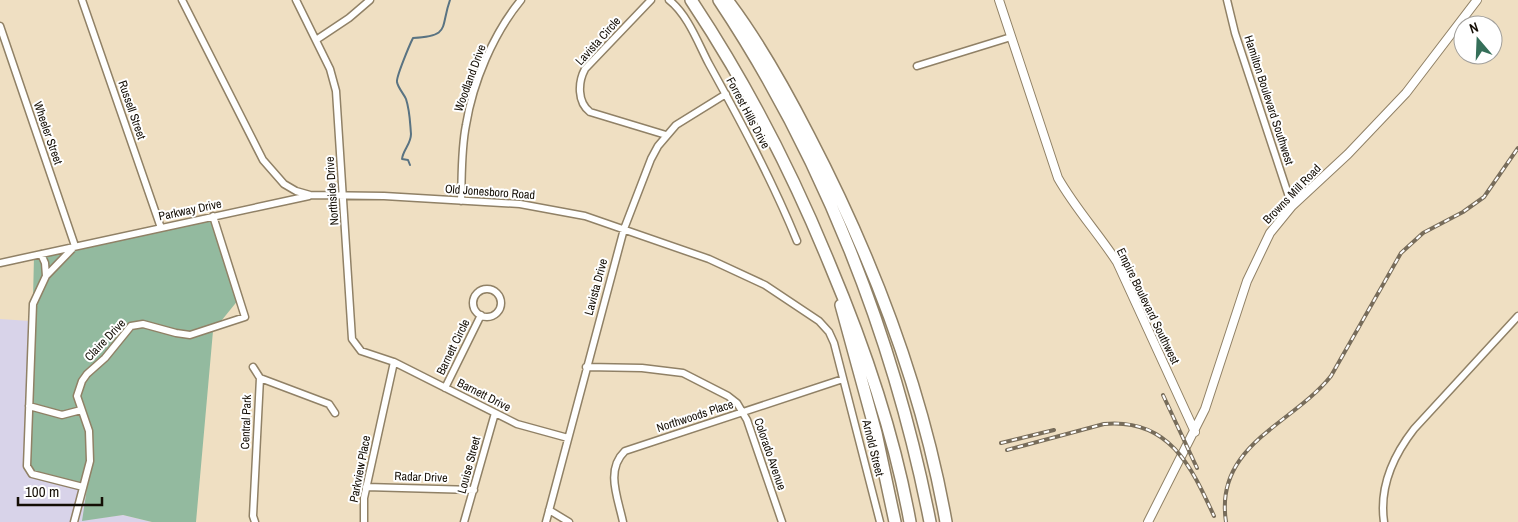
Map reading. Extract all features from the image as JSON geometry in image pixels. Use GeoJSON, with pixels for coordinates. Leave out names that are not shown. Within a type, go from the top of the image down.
{"type":"FeatureCollection","features":[{"type":"Feature","properties":{"kind":"highway"},"geometry":{"type":"LineString","coordinates":[[691,0],[737,72],[802,195],[853,318],[872,374],[892,444],[910,522]]}},
{"type":"Feature","properties":{"kind":"highway"},"geometry":{"type":"LineString","coordinates":[[719,0],[780,102],[822,187],[861,282],[902,405],[930,522]]}},
{"type":"Feature","properties":{"kind":"highway"},"geometry":{"type":"LineString","coordinates":[[727,0],[762,51],[796,111],[842,201],[867,258],[890,316],[919,405],[946,522]]}},
{"type":"Feature","properties":{"kind":"highway"},"geometry":{"type":"LineString","coordinates":[[830,263],[876,433],[895,522]]}},
{"type":"Feature","properties":{"kind":"highway"},"geometry":{"type":"LineString","coordinates":[[902,405],[900,421],[923,522]]}},
{"type":"Feature","properties":{"kind":"street","name":"Russell Street"},"geometry":{"type":"LineString","coordinates":[[82,0],[160,228]]}},
{"type":"Feature","properties":{"kind":"street","name":"Old Jonesboro Road"},"geometry":{"type":"LineString","coordinates":[[182,0],[264,160],[284,184],[296,191],[310,195],[461,201],[550,208],[586,216],[624,228],[731,268],[796,304],[819,321],[829,332],[844,379]]}},
{"type":"Feature","properties":{"kind":"street","name":"Northside Drive"},"geometry":{"type":"LineString","coordinates":[[296,0],[330,69],[336,91],[352,339],[361,351],[394,362]]}},
{"type":"Feature","properties":{"kind":"street"},"geometry":{"type":"LineString","coordinates":[[316,40],[349,18],[370,0]]}},
{"type":"Feature","properties":{"kind":"street","name":"Woodland Drive"},"geometry":{"type":"LineString","coordinates":[[461,201],[463,145],[469,109],[491,50],[521,0]]}},
{"type":"Feature","properties":{"kind":"street","name":"Lavista Circle"},"geometry":{"type":"LineString","coordinates":[[651,0],[585,69],[579,87],[583,105],[590,112],[666,135]]}},
{"type":"Feature","properties":{"kind":"street","name":"Forrest Hills Drive"},"geometry":{"type":"LineString","coordinates":[[669,0],[685,19],[726,94],[770,178],[797,241]]}},
{"type":"Feature","properties":{"kind":"street","name":"Empire Boulevard Southwest"},"geometry":{"type":"LineString","coordinates":[[999,0],[1058,178],[1072,202],[1101,237],[1117,262],[1194,432]]}},
{"type":"Feature","properties":{"kind":"street","name":"Hamilton Boulevard Southwest"},"geometry":{"type":"LineString","coordinates":[[1227,0],[1229,13],[1292,206]]}},
{"type":"Feature","properties":{"kind":"street","name":"Browns Mill Road"},"geometry":{"type":"LineString","coordinates":[[1148,522],[1194,432],[1214,387],[1253,264],[1270,233],[1292,206],[1348,154],[1406,93],[1477,0]]}},
{"type":"Feature","properties":{"kind":"street","name":"Wheeler Street"},"geometry":{"type":"LineString","coordinates":[[0,26],[75,246]]}},
{"type":"Feature","properties":{"kind":"street"},"geometry":{"type":"LineString","coordinates":[[917,66],[1011,37]]}},
{"type":"Feature","properties":{"kind":"street","name":"Lavista Drive"},"geometry":{"type":"LineString","coordinates":[[546,522],[624,228],[651,159],[666,135],[686,118],[726,94]]}},
{"type":"Feature","properties":{"kind":"street","name":"Parkway Drive"},"geometry":{"type":"LineString","coordinates":[[75,246],[310,195]]}},
{"type":"Feature","properties":{"kind":"street","name":"Claire Drive"},"geometry":{"type":"LineString","coordinates":[[74,522],[91,446],[89,431],[77,396],[82,381],[131,326],[143,324],[190,335],[245,317],[213,216]]}},
{"type":"Feature","properties":{"kind":"street"},"geometry":{"type":"LineString","coordinates":[[0,263],[75,246]]}},
{"type":"Feature","properties":{"kind":"street"},"geometry":{"type":"LineString","coordinates":[[75,246],[46,276],[33,304],[28,470],[32,474],[83,487]]}},
{"type":"Feature","properties":{"kind":"street"},"geometry":{"type":"LineString","coordinates":[[41,254],[45,264],[46,276]]}},
{"type":"Feature","properties":{"kind":"street","name":"Barnett Circle"},"geometry":{"type":"LineString","coordinates":[[487,289],[495,292],[500,299],[500,308],[490,317],[481,315],[475,309],[475,296],[487,289]]}},
{"type":"Feature","properties":{"kind":"street","name":"Barnett Circle"},"geometry":{"type":"LineString","coordinates":[[445,388],[481,315]]}},
{"type":"Feature","properties":{"kind":"street"},"geometry":{"type":"LineString","coordinates":[[1384,522],[1384,499],[1387,480],[1401,446],[1414,429],[1518,316]]}},
{"type":"Feature","properties":{"kind":"street","name":"Barnett Drive"},"geometry":{"type":"LineString","coordinates":[[394,362],[528,429],[568,438]]}},
{"type":"Feature","properties":{"kind":"street","name":"Parkview Place"},"geometry":{"type":"LineString","coordinates":[[364,522],[366,487],[394,362]]}},
{"type":"Feature","properties":{"kind":"street"},"geometry":{"type":"LineString","coordinates":[[253,367],[260,378]]}},
{"type":"Feature","properties":{"kind":"street","name":"Colorado Avenue"},"geometry":{"type":"LineString","coordinates":[[586,367],[642,368],[683,373],[728,396],[743,412],[782,522]]}},
{"type":"Feature","properties":{"kind":"street","name":"Central Park"},"geometry":{"type":"LineString","coordinates":[[255,522],[252,516],[260,378],[329,404],[335,413]]}},
{"type":"Feature","properties":{"kind":"street","name":"Northwoods Place"},"geometry":{"type":"LineString","coordinates":[[623,522],[613,477],[614,466],[625,451],[844,379]]}},
{"type":"Feature","properties":{"kind":"street","name":"Arnold Street"},"geometry":{"type":"LineString","coordinates":[[844,379],[880,522]]}},
{"type":"Feature","properties":{"kind":"street"},"geometry":{"type":"LineString","coordinates":[[29,406],[62,414],[81,410]]}},
{"type":"Feature","properties":{"kind":"street","name":"Louise Street"},"geometry":{"type":"LineString","coordinates":[[464,522],[495,413]]}},
{"type":"Feature","properties":{"kind":"street","name":"Radar Drive"},"geometry":{"type":"LineString","coordinates":[[366,487],[474,490]]}},
{"type":"Feature","properties":{"kind":"street"},"geometry":{"type":"LineString","coordinates":[[549,510],[569,522]]}},
{"type":"Feature","properties":{"kind":"shaded area"},"geometry":{"type":"Polygon","coordinates":[[[0,319],[30,321],[58,483],[87,488],[83,520],[123,515],[152,522],[0,522],[0,319]]]}},
{"type":"Feature","properties":{"kind":"green space"},"geometry":{"type":"Polygon","coordinates":[[[211,218],[239,299],[213,331],[196,522],[152,522],[123,515],[82,521],[87,488],[29,472],[34,256],[211,218]]]}},
{"type":"Feature","properties":{"kind":"waterway"},"geometry":{"type":"LineString","coordinates":[[410,165],[408,160],[402,159],[410,141],[410,117],[405,97],[397,79],[413,38],[433,35],[442,29],[450,0]]}},
{"type":"Feature","properties":{"kind":"railway"},"geometry":{"type":"LineString","coordinates":[[1226,522],[1225,496],[1232,474],[1244,455],[1259,438],[1315,393],[1331,376],[1401,253],[1423,233],[1463,212],[1484,197],[1518,148]]}},
{"type":"Feature","properties":{"kind":"railway"},"geometry":{"type":"LineString","coordinates":[[1163,395],[1197,468]]}},
{"type":"Feature","properties":{"kind":"railway"},"geometry":{"type":"LineString","coordinates":[[1007,450],[1104,424],[1126,424],[1145,429],[1161,437],[1175,449],[1196,480],[1214,516]]}},
{"type":"Feature","properties":{"kind":"railway"},"geometry":{"type":"LineString","coordinates":[[1001,443],[1054,430]]}}]}
